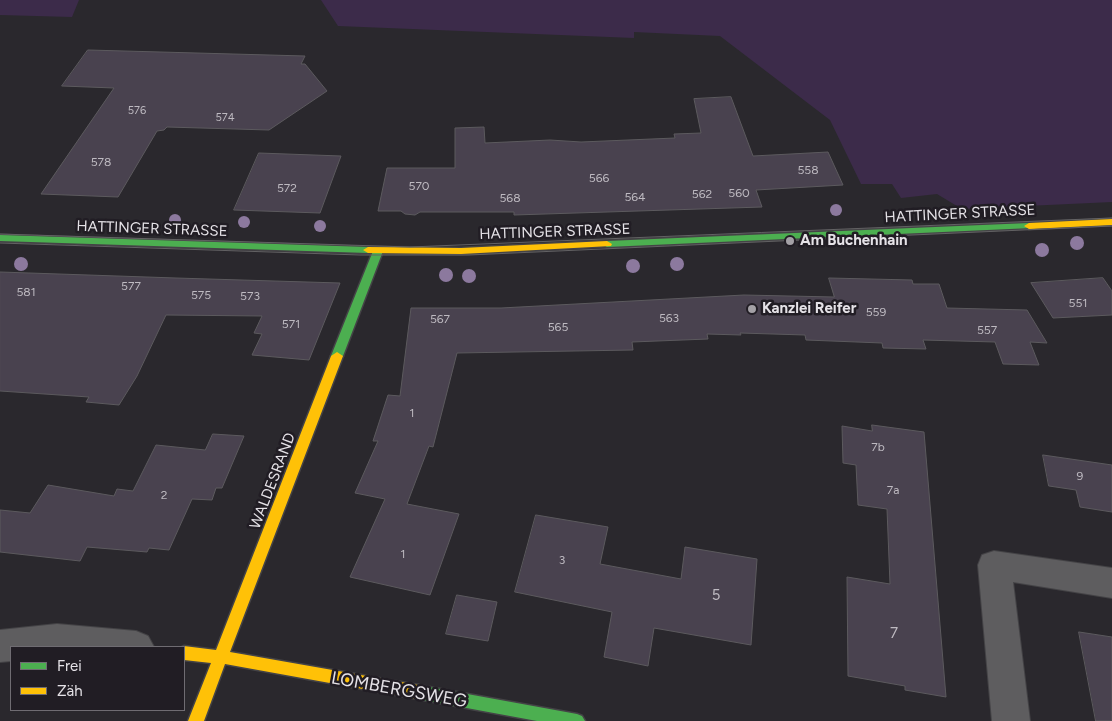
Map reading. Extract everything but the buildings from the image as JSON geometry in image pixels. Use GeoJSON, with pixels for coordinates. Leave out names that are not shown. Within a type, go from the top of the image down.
{"type":"FeatureCollection","features":[{"type":"Feature","properties":{"kind":"main road","name":"HATTINGER STRASSE"},"geometry":{"type":"LineString","coordinates":[[0,238],[378,251],[461,250],[1112,222]]}},
{"type":"Feature","properties":{"kind":"main road","name":"WALDESRAND"},"geometry":{"type":"LineString","coordinates":[[196,721],[378,251]]}},
{"type":"Feature","properties":{"kind":"main road","name":"LOMBERGSWEG"},"geometry":{"type":"LineString","coordinates":[[185,653],[221,657],[577,721]]}},
{"type":"Feature","properties":{"kind":"street"},"geometry":{"type":"LineString","coordinates":[[1011,721],[994,565],[1112,583]]}},
{"type":"Feature","properties":{"kind":"street"},"geometry":{"type":"LineString","coordinates":[[0,646],[57,640],[125,646]]}},
{"type":"Feature","properties":{"kind":"shaded area"},"geometry":{"type":"Polygon","coordinates":[[[0,0],[79,0],[72,17],[0,15],[0,0]]]}},
{"type":"Feature","properties":{"kind":"shaded area"},"geometry":{"type":"Polygon","coordinates":[[[321,0],[1112,0],[1112,202],[962,209],[937,194],[901,198],[892,184],[861,184],[830,120],[720,36],[634,32],[634,38],[338,26],[321,0]]]}},
{"type":"Feature","properties":{"kind":"tram line"},"geometry":{"type":"LineString","coordinates":[[0,234],[410,247],[1112,218]]}},
{"type":"Feature","properties":{"kind":"tram line"},"geometry":{"type":"LineString","coordinates":[[0,243],[360,255],[469,255],[1112,226]]}},
{"type":"Feature","properties":{"kind":"traffic: fast"},"geometry":{"type":"LineString","coordinates":[[607,244],[1029,226]]}},
{"type":"Feature","properties":{"kind":"traffic: fast"},"geometry":{"type":"LineString","coordinates":[[0,238],[368,250]]}},
{"type":"Feature","properties":{"kind":"traffic: fast"},"geometry":{"type":"LineString","coordinates":[[337,356],[378,251]]}},
{"type":"Feature","properties":{"kind":"traffic: fast"},"geometry":{"type":"LineString","coordinates":[[418,692],[577,721]]}},
{"type":"Feature","properties":{"kind":"traffic: slow"},"geometry":{"type":"LineString","coordinates":[[1029,226],[1112,222]]}},
{"type":"Feature","properties":{"kind":"traffic: slow"},"geometry":{"type":"LineString","coordinates":[[368,250],[461,251],[607,244]]}},
{"type":"Feature","properties":{"kind":"traffic: slow"},"geometry":{"type":"LineString","coordinates":[[196,721],[337,356]]}},
{"type":"Feature","properties":{"kind":"traffic: slow"},"geometry":{"type":"LineString","coordinates":[[185,653],[221,657],[418,692]]}},
{"type":"Feature","properties":{"kind":"place","name":"Am Buchenhain"},"geometry":{"type":"Point","coordinates":[790,241]}},
{"type":"Feature","properties":{"kind":"place","name":"Kanzlei Reifer"},"geometry":{"type":"Point","coordinates":[752,309]}}]}
